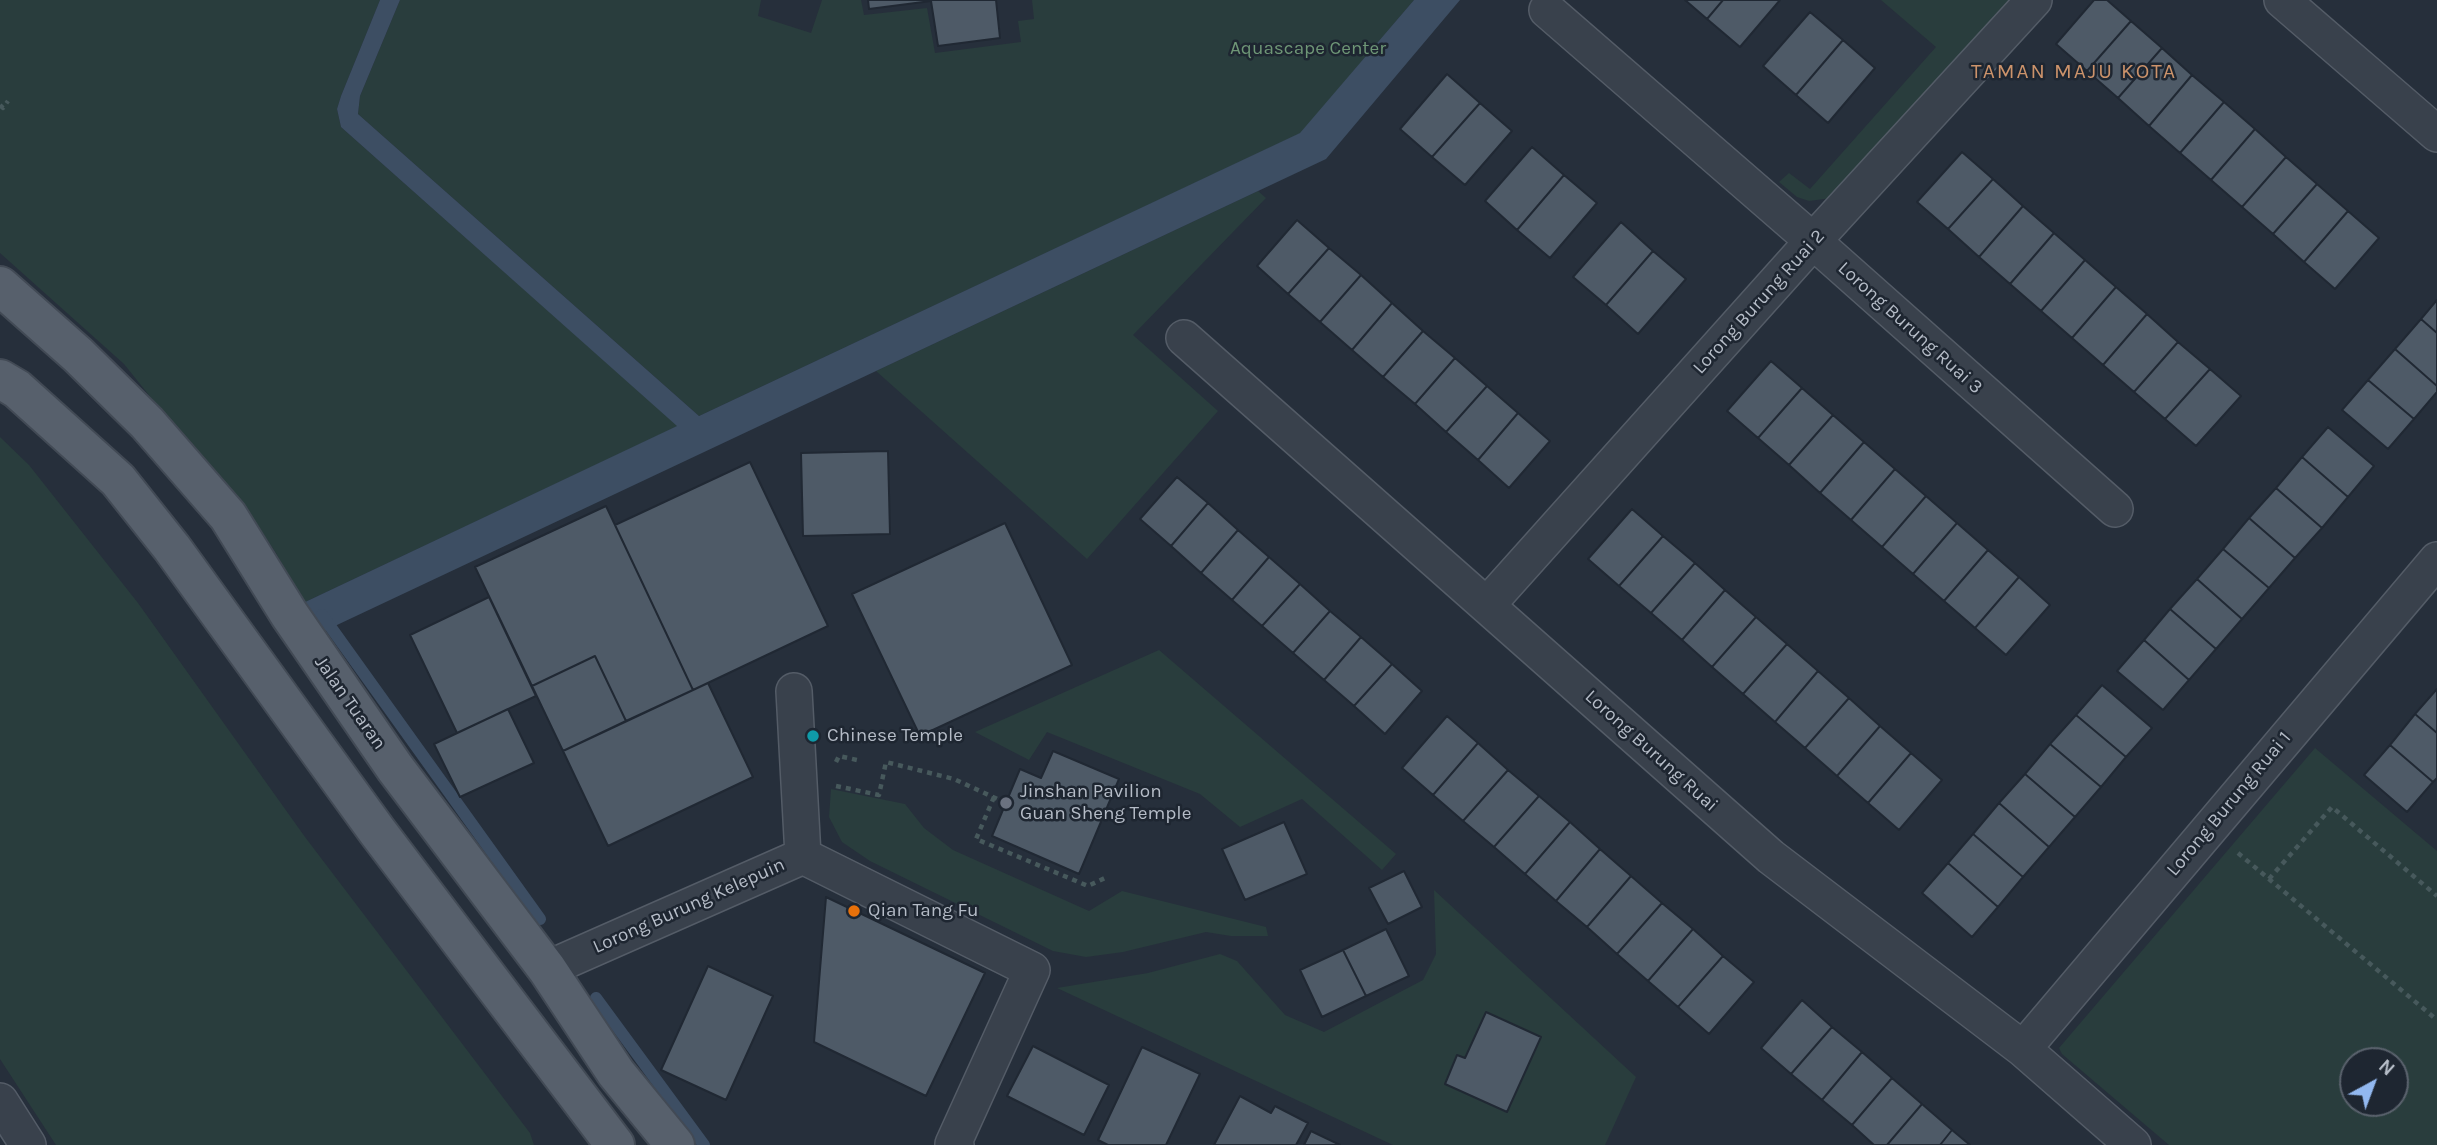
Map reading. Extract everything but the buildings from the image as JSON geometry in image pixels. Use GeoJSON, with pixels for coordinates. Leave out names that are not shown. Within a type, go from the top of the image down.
{"type":"FeatureCollection","features":[{"type":"Feature","properties":{"kind":"main road","name":"Jalan Tuaran"},"geometry":{"type":"LineString","coordinates":[[0,286],[78,355],[147,423],[228,516],[289,614],[395,768],[547,969],[617,1073],[675,1145]]}},
{"type":"Feature","properties":{"kind":"main road"},"geometry":{"type":"LineString","coordinates":[[0,379],[17,389],[118,480],[172,548],[377,831],[615,1145]]}},
{"type":"Feature","properties":{"kind":"street","name":"Lorong Burung Ruai 2"},"geometry":{"type":"LineString","coordinates":[[1487,605],[1813,241],[2034,0]]}},
{"type":"Feature","properties":{"kind":"street"},"geometry":{"type":"LineString","coordinates":[[2283,0],[2437,134]]}},
{"type":"Feature","properties":{"kind":"street","name":"Lorong Burung Ruai 3"},"geometry":{"type":"LineString","coordinates":[[1546,10],[1813,241],[2115,509]]}},
{"type":"Feature","properties":{"kind":"street","name":"Lorong Burung Ruai"},"geometry":{"type":"LineString","coordinates":[[1184,338],[1771,857],[2023,1049],[2133,1145]]}},
{"type":"Feature","properties":{"kind":"street","name":"Lorong Burung Ruai 1"},"geometry":{"type":"LineString","coordinates":[[2023,1049],[2437,560]]}},
{"type":"Feature","properties":{"kind":"street"},"geometry":{"type":"LineString","coordinates":[[794,691],[803,856]]}},
{"type":"Feature","properties":{"kind":"street","name":"Lorong Burung Kelepuin"},"geometry":{"type":"LineString","coordinates":[[547,969],[803,856],[1032,970],[953,1144],[957,1145]]}},
{"type":"Feature","properties":{"kind":"street"},"geometry":{"type":"LineString","coordinates":[[0,1101],[28,1145]]}},
{"type":"Feature","properties":{"kind":"path"},"geometry":{"type":"LineString","coordinates":[[0,105],[4,108],[8,101]]}},
{"type":"Feature","properties":{"kind":"path"},"geometry":{"type":"LineString","coordinates":[[839,756],[857,760]]}},
{"type":"Feature","properties":{"kind":"path"},"geometry":{"type":"LineString","coordinates":[[837,788],[878,795],[886,762],[954,779],[1006,803]]}},
{"type":"Feature","properties":{"kind":"path"},"geometry":{"type":"LineString","coordinates":[[994,797],[976,839],[1088,886],[1105,878]]}},
{"type":"Feature","properties":{"kind":"path"},"geometry":{"type":"LineString","coordinates":[[2269,879],[2332,807],[2437,896]]}},
{"type":"Feature","properties":{"kind":"path"},"geometry":{"type":"LineString","coordinates":[[2237,852],[2437,1020]]}},
{"type":"Feature","properties":{"kind":"green space"},"geometry":{"type":"Polygon","coordinates":[[[0,0],[380,0],[337,109],[341,127],[678,426],[303,603],[276,553],[241,501],[173,425],[124,364],[0,253],[0,0]]]}},
{"type":"Feature","properties":{"kind":"green space","name":"Aquascape Center"},"geometry":{"type":"Polygon","coordinates":[[[400,0],[761,0],[758,16],[811,33],[822,0],[861,0],[864,15],[927,8],[935,53],[1021,42],[1018,21],[1034,19],[1032,0],[1414,0],[1301,133],[699,416],[358,114],[360,96],[400,0]]]}},
{"type":"Feature","properties":{"kind":"green space"},"geometry":{"type":"Polygon","coordinates":[[[1881,0],[2011,0],[1831,198],[1809,201],[1797,197],[1779,182],[1789,173],[1810,189],[1936,47],[1881,0]]]}},
{"type":"Feature","properties":{"kind":"green space"},"geometry":{"type":"Polygon","coordinates":[[[1258,191],[1266,198],[1133,335],[1218,411],[1087,559],[876,371],[1258,191]]]}},
{"type":"Feature","properties":{"kind":"green space"},"geometry":{"type":"Polygon","coordinates":[[[0,437],[29,465],[138,603],[305,837],[530,1133],[534,1145],[56,1145],[0,1059],[0,437]]]}},
{"type":"Feature","properties":{"kind":"green space"},"geometry":{"type":"Polygon","coordinates":[[[1159,650],[1396,854],[1382,870],[1302,799],[1240,827],[1200,794],[1047,732],[1029,760],[975,732],[1159,650]]]}},
{"type":"Feature","properties":{"kind":"green space"},"geometry":{"type":"Polygon","coordinates":[[[2315,748],[2437,851],[2437,1145],[2169,1145],[2062,1054],[2059,1048],[2315,748]]]}},
{"type":"Feature","properties":{"kind":"green space"},"geometry":{"type":"Polygon","coordinates":[[[831,789],[905,804],[924,828],[953,850],[1089,911],[1122,891],[1266,927],[1268,936],[1231,936],[1206,932],[1123,952],[1086,957],[1053,951],[870,861],[842,842],[829,817],[831,789]]]}},
{"type":"Feature","properties":{"kind":"green space"},"geometry":{"type":"Polygon","coordinates":[[[1434,890],[1636,1077],[1605,1145],[1393,1145],[1057,988],[1148,973],[1220,954],[1237,961],[1285,1015],[1324,1032],[1423,980],[1436,954],[1434,890]]]}},
{"type":"Feature","properties":{"kind":"water"},"geometry":{"type":"Polygon","coordinates":[[[380,0],[400,0],[360,96],[358,114],[699,416],[1300,133],[1414,0],[1460,0],[1326,159],[320,633],[303,603],[677,426],[341,127],[337,109],[380,0]]]}},
{"type":"Feature","properties":{"kind":"waterway"},"geometry":{"type":"LineString","coordinates":[[322,615],[540,919]]}},
{"type":"Feature","properties":{"kind":"waterway"},"geometry":{"type":"LineString","coordinates":[[596,998],[704,1145]]}},
{"type":"Feature","properties":{"kind":"place","name":"Chinese Temple"},"geometry":{"type":"Point","coordinates":[813,736]}},
{"type":"Feature","properties":{"kind":"place","name":"Jinshan Pavilion Guan Sheng Temple"},"geometry":{"type":"Point","coordinates":[1006,803]}},
{"type":"Feature","properties":{"kind":"place","name":"Qian Tang Fu"},"geometry":{"type":"Point","coordinates":[854,911]}},
{"type":"Feature","properties":{"kind":"district","name":"TAMAN MAJU KOTA"},"geometry":{"type":"Point","coordinates":[2074,72]}}]}
